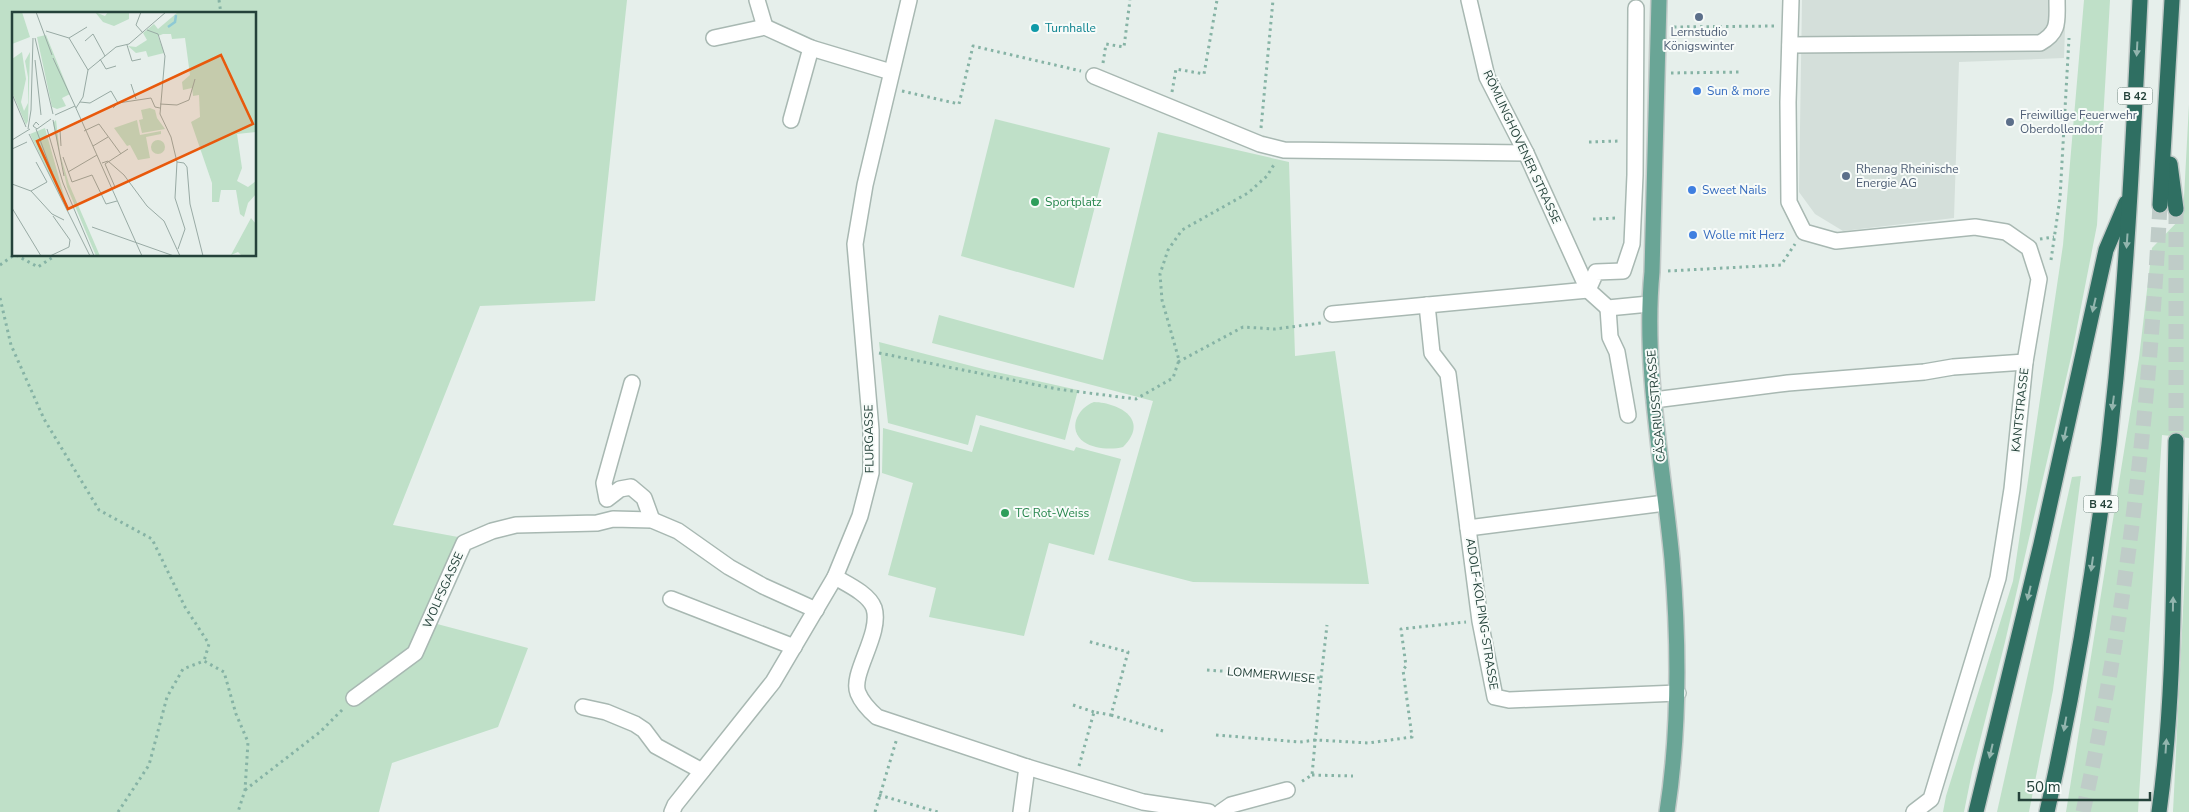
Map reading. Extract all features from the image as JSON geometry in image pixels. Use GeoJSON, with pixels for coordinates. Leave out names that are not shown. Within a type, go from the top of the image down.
{"type":"FeatureCollection","features":[{"type":"Feature","properties":{"kind":"highway","name":"B 42"},"geometry":{"type":"LineString","coordinates":[[2047,812],[2079,648],[2105,472],[2118,360],[2130,192],[2140,0]]}},
{"type":"Feature","properties":{"kind":"highway","name":"B 42"},"geometry":{"type":"LineString","coordinates":[[2160,205],[2166,130],[2172,0]]}},
{"type":"Feature","properties":{"kind":"highway","name":"B 42"},"geometry":{"type":"LineString","coordinates":[[2166,130],[2176,209]]}},
{"type":"Feature","properties":{"kind":"highway","name":"B 42"},"geometry":{"type":"LineString","coordinates":[[1976,812],[2041,544],[2106,250],[2130,192]]}},
{"type":"Feature","properties":{"kind":"highway"},"geometry":{"type":"LineString","coordinates":[[2159,812],[2163,782],[2172,652],[2176,441]]}},
{"type":"Feature","properties":{"kind":"main road","name":"CÄSARIUSSTRASSE"},"geometry":{"type":"LineString","coordinates":[[1659,0],[1652,272],[1649,304],[1654,400],[1672,559],[1678,693],[1676,738],[1667,812]]}},
{"type":"Feature","properties":{"kind":"street"},"geometry":{"type":"LineString","coordinates":[[757,0],[765,27]]}},
{"type":"Feature","properties":{"kind":"street","name":"FLURGASSE"},"geometry":{"type":"LineString","coordinates":[[672,812],[773,682],[835,576],[860,516],[871,473],[871,430],[855,244],[865,185],[909,0]]}},
{"type":"Feature","properties":{"kind":"street","name":"RÖMLINGHOVENER STRASSE"},"geometry":{"type":"LineString","coordinates":[[1469,0],[1487,77],[1526,154],[1588,290],[1608,308]]}},
{"type":"Feature","properties":{"kind":"street"},"geometry":{"type":"LineString","coordinates":[[1791,0],[1789,202],[1804,232],[1836,241],[1974,227],[2006,232],[2029,248],[2039,279],[2025,362]]}},
{"type":"Feature","properties":{"kind":"street"},"geometry":{"type":"LineString","coordinates":[[1790,45],[2040,43],[2050,37],[2057,28],[2057,0]]}},
{"type":"Feature","properties":{"kind":"street"},"geometry":{"type":"LineString","coordinates":[[1336,314],[1588,290],[1596,272],[1623,271],[1632,244],[1636,8]]}},
{"type":"Feature","properties":{"kind":"street"},"geometry":{"type":"LineString","coordinates":[[714,38],[765,27],[811,48],[891,72]]}},
{"type":"Feature","properties":{"kind":"street"},"geometry":{"type":"LineString","coordinates":[[791,120],[811,48]]}},
{"type":"Feature","properties":{"kind":"street"},"geometry":{"type":"LineString","coordinates":[[1098,77],[1260,144],[1284,150],[1526,154]]}},
{"type":"Feature","properties":{"kind":"street"},"geometry":{"type":"LineString","coordinates":[[1628,415],[1617,352],[1610,337],[1608,308],[1649,304]]}},
{"type":"Feature","properties":{"kind":"street","name":"ADOLF-KOLPING-STRASSE"},"geometry":{"type":"LineString","coordinates":[[1427,305],[1432,353],[1448,374],[1480,621],[1495,697],[1509,700],[1678,693]]}},
{"type":"Feature","properties":{"kind":"street","name":"KANTSTRASSE"},"geometry":{"type":"LineString","coordinates":[[1654,400],[1788,383],[2025,362],[2012,489],[1998,578],[1931,799],[1914,812]]}},
{"type":"Feature","properties":{"kind":"street"},"geometry":{"type":"LineString","coordinates":[[613,519],[606,499],[604,483],[632,383]]}},
{"type":"Feature","properties":{"kind":"street"},"geometry":{"type":"LineString","coordinates":[[606,499],[620,489],[631,487],[644,498],[652,520]]}},
{"type":"Feature","properties":{"kind":"street","name":"ADOLF-KOLPING-STRASSE"},"geometry":{"type":"LineString","coordinates":[[1468,528],[1665,503]]}},
{"type":"Feature","properties":{"kind":"street","name":"WOLFSGASSE"},"geometry":{"type":"LineString","coordinates":[[354,698],[415,653],[464,543],[492,531],[516,524],[597,523],[613,519],[652,520],[678,531],[729,567],[763,586],[816,610]]}},
{"type":"Feature","properties":{"kind":"street"},"geometry":{"type":"LineString","coordinates":[[835,576],[863,594],[874,607],[874,627],[856,691],[863,704],[876,717],[1074,782],[1143,802],[1209,812]]}},
{"type":"Feature","properties":{"kind":"street"},"geometry":{"type":"LineString","coordinates":[[672,599],[794,647]]}},
{"type":"Feature","properties":{"kind":"street"},"geometry":{"type":"LineString","coordinates":[[583,707],[606,712],[635,724],[644,730],[656,746],[702,771]]}},
{"type":"Feature","properties":{"kind":"street"},"geometry":{"type":"LineString","coordinates":[[1021,812],[1027,767]]}},
{"type":"Feature","properties":{"kind":"street"},"geometry":{"type":"LineString","coordinates":[[1221,812],[1231,805],[1287,790]]}},
{"type":"Feature","properties":{"kind":"path"},"geometry":{"type":"LineString","coordinates":[[888,88],[959,104],[973,46],[1069,67],[1098,77],[1106,44],[1124,47],[1130,0]]}},
{"type":"Feature","properties":{"kind":"path"},"geometry":{"type":"LineString","coordinates":[[1169,106],[1176,69],[1204,74],[1217,0]]}},
{"type":"Feature","properties":{"kind":"path"},"geometry":{"type":"LineString","coordinates":[[1260,144],[1273,0]]}},
{"type":"Feature","properties":{"kind":"path"},"geometry":{"type":"LineString","coordinates":[[1658,27],[1771,26]]}},
{"type":"Feature","properties":{"kind":"path"},"geometry":{"type":"LineString","coordinates":[[2039,279],[2048,277],[2060,198],[2069,28]]}},
{"type":"Feature","properties":{"kind":"path"},"geometry":{"type":"LineString","coordinates":[[1658,73],[1742,72]]}},
{"type":"Feature","properties":{"kind":"path"},"geometry":{"type":"LineString","coordinates":[[1589,142],[1635,140]]}},
{"type":"Feature","properties":{"kind":"path"},"geometry":{"type":"LineString","coordinates":[[864,352],[885,354],[1058,389],[1136,399],[1173,378],[1178,362],[1162,300],[1160,274],[1168,250],[1182,230],[1248,193],[1267,176],[1284,150]]}},
{"type":"Feature","properties":{"kind":"path"},"geometry":{"type":"LineString","coordinates":[[1593,219],[1633,217]]}},
{"type":"Feature","properties":{"kind":"path"},"geometry":{"type":"LineString","coordinates":[[1652,272],[1781,265],[1804,232]]}},
{"type":"Feature","properties":{"kind":"path"},"geometry":{"type":"LineString","coordinates":[[0,265],[14,256]]}},
{"type":"Feature","properties":{"kind":"path"},"geometry":{"type":"LineString","coordinates":[[17,256],[38,267],[54,256]]}},
{"type":"Feature","properties":{"kind":"path"},"geometry":{"type":"LineString","coordinates":[[0,298],[11,346],[44,418],[99,510],[152,538],[185,606],[209,644],[204,661]]}},
{"type":"Feature","properties":{"kind":"path"},"geometry":{"type":"LineString","coordinates":[[1178,362],[1243,327],[1275,329],[1330,322],[1339,320],[1336,314]]}},
{"type":"Feature","properties":{"kind":"path"},"geometry":{"type":"LineString","coordinates":[[1216,735],[1300,742],[1316,740],[1368,743],[1412,737],[1403,670],[1406,666],[1401,629],[1480,621]]}},
{"type":"Feature","properties":{"kind":"path"},"geometry":{"type":"LineString","coordinates":[[1321,678],[1328,626]]}},
{"type":"Feature","properties":{"kind":"path"},"geometry":{"type":"LineString","coordinates":[[1087,640],[1128,652],[1111,715]]}},
{"type":"Feature","properties":{"kind":"path"},"geometry":{"type":"LineString","coordinates":[[118,812],[149,765],[167,697],[183,669],[204,661],[224,672],[236,714],[248,742],[245,790],[238,812]]}},
{"type":"Feature","properties":{"kind":"path","name":"LOMMERWIESE"},"geometry":{"type":"LineString","coordinates":[[1207,670],[1321,678],[1312,776]]}},
{"type":"Feature","properties":{"kind":"path"},"geometry":{"type":"LineString","coordinates":[[245,790],[320,732],[354,698]]}},
{"type":"Feature","properties":{"kind":"path"},"geometry":{"type":"LineString","coordinates":[[1073,705],[1164,731]]}},
{"type":"Feature","properties":{"kind":"path"},"geometry":{"type":"LineString","coordinates":[[1074,782],[1094,712]]}},
{"type":"Feature","properties":{"kind":"path"},"geometry":{"type":"LineString","coordinates":[[875,812],[900,726]]}},
{"type":"Feature","properties":{"kind":"path"},"geometry":{"type":"LineString","coordinates":[[1287,790],[1312,776],[1353,776]]}},
{"type":"Feature","properties":{"kind":"path"},"geometry":{"type":"LineString","coordinates":[[880,796],[938,812]]}},
{"type":"Feature","properties":{"kind":"shaded area"},"geometry":{"type":"Polygon","coordinates":[[[1802,0],[2066,0],[2064,58],[1959,62],[1954,218],[1843,231],[1815,214],[1799,192],[1802,0]]]}},
{"type":"Feature","properties":{"kind":"green space"},"geometry":{"type":"Polygon","coordinates":[[[0,0],[627,0],[595,301],[480,306],[393,525],[458,537],[422,620],[528,648],[498,727],[392,763],[379,812],[0,812],[0,0]]]}},
{"type":"Feature","properties":{"kind":"green space"},"geometry":{"type":"Polygon","coordinates":[[[2084,0],[2110,0],[2097,225],[2072,353],[1964,812],[1943,812],[1946,796],[2013,581],[2063,245],[2084,0]]]}},
{"type":"Feature","properties":{"kind":"green space"},"geometry":{"type":"Polygon","coordinates":[[[2189,104],[2189,438],[2162,435],[2138,812],[2066,812],[2139,358],[2152,248],[2183,216],[2189,104]]]}},
{"type":"Feature","properties":{"kind":"green space","name":"Sportplatz"},"geometry":{"type":"Polygon","coordinates":[[[995,119],[1110,148],[1074,288],[961,256],[995,119]]]}},
{"type":"Feature","properties":{"kind":"green space"},"geometry":{"type":"Polygon","coordinates":[[[1158,132],[1289,162],[1295,356],[1335,351],[1369,584],[1193,582],[1108,560],[1153,401],[932,343],[939,315],[1103,360],[1158,132]]]}},
{"type":"Feature","properties":{"kind":"green space"},"geometry":{"type":"Polygon","coordinates":[[[879,342],[987,370],[1078,390],[1065,440],[976,415],[968,445],[888,423],[879,342]]]}},
{"type":"Feature","properties":{"kind":"green space"},"geometry":{"type":"Polygon","coordinates":[[[1094,402],[1104,403],[1122,410],[1133,421],[1134,429],[1131,437],[1123,447],[1108,449],[1098,447],[1084,442],[1079,437],[1076,432],[1076,420],[1083,409],[1094,402]]]}},
{"type":"Feature","properties":{"kind":"green space","name":"TC Rot-Weiss"},"geometry":{"type":"Polygon","coordinates":[[[980,425],[1074,451],[1076,447],[1121,459],[1094,555],[1049,543],[1024,636],[929,617],[936,588],[888,575],[913,483],[882,473],[883,428],[972,452],[980,425]]]}},
{"type":"Feature","properties":{"kind":"green space"},"geometry":{"type":"Polygon","coordinates":[[[2081,476],[2053,690],[2029,812],[1997,812],[2072,477],[2081,476]]]}},
{"type":"Feature","properties":{"kind":"green space"},"geometry":{"type":"Polygon","coordinates":[[[2189,489],[2189,812],[2173,812],[2189,489]]]}},
{"type":"Feature","properties":{"kind":"tunnel"},"geometry":{"type":"LineString","coordinates":[[2083,812],[2112,661],[2134,510],[2150,358],[2160,205]]}},
{"type":"Feature","properties":{"kind":"tunnel"},"geometry":{"type":"LineString","coordinates":[[2176,209],[2176,441]]}},
{"type":"Feature","properties":{"kind":"place","name":"Lernstudio Königswinter"},"geometry":{"type":"Point","coordinates":[1699,17]}},
{"type":"Feature","properties":{"kind":"place","name":"Turnhalle"},"geometry":{"type":"Point","coordinates":[1035,28]}},
{"type":"Feature","properties":{"kind":"place","name":"Sun & more"},"geometry":{"type":"Point","coordinates":[1697,91]}},
{"type":"Feature","properties":{"kind":"place","name":"Freiwillige Feuerwehr Oberdollendorf"},"geometry":{"type":"Point","coordinates":[2010,122]}},
{"type":"Feature","properties":{"kind":"place","name":"Rhenag Rheinische Energie AG"},"geometry":{"type":"Point","coordinates":[1846,176]}},
{"type":"Feature","properties":{"kind":"place","name":"Sweet Nails"},"geometry":{"type":"Point","coordinates":[1692,190]}},
{"type":"Feature","properties":{"kind":"place","name":"Sportplatz"},"geometry":{"type":"Point","coordinates":[1035,202]}},
{"type":"Feature","properties":{"kind":"place","name":"Wolle mit Herz"},"geometry":{"type":"Point","coordinates":[1693,235]}},
{"type":"Feature","properties":{"kind":"place","name":"TC Rot-Weiss"},"geometry":{"type":"Point","coordinates":[1005,513]}}]}
